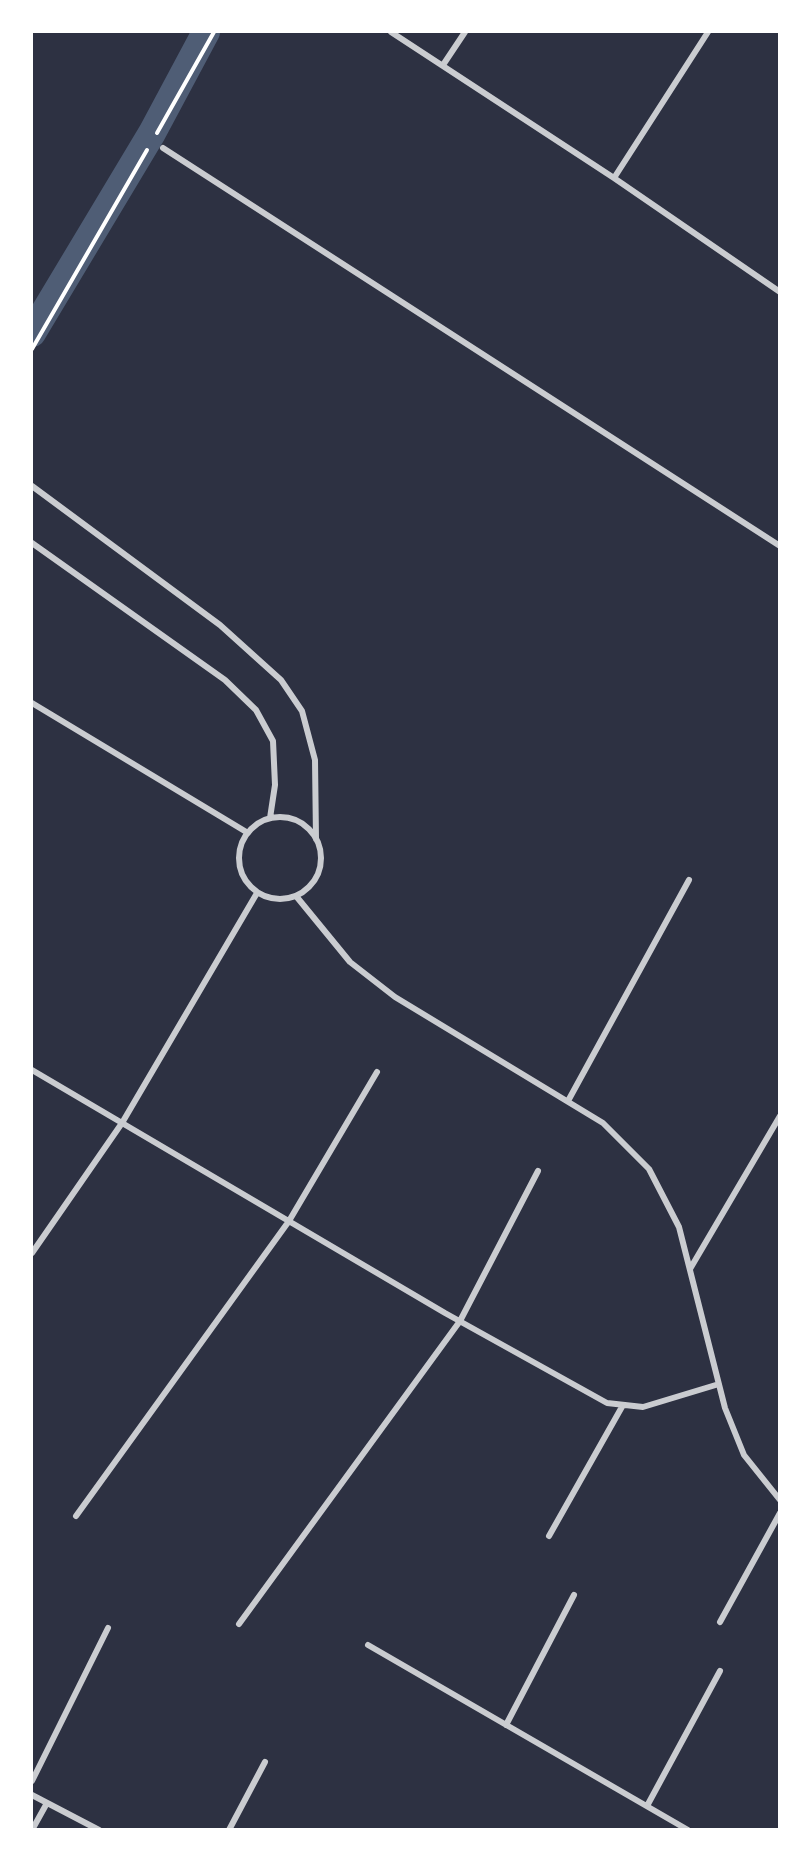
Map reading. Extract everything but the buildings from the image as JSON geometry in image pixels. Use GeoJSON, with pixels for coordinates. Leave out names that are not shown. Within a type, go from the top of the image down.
{"type":"FeatureCollection","features":[{"type":"Feature","properties":{"kind":"street"},"geometry":{"type":"LineString","coordinates":[[391,32],[614,178],[780,292]]}},
{"type":"Feature","properties":{"kind":"street"},"geometry":{"type":"LineString","coordinates":[[443,65],[465,32]]}},
{"type":"Feature","properties":{"kind":"street"},"geometry":{"type":"LineString","coordinates":[[614,178],[708,32]]}},
{"type":"Feature","properties":{"kind":"street"},"geometry":{"type":"LineString","coordinates":[[163,148],[780,546]]}},
{"type":"Feature","properties":{"kind":"street"},"geometry":{"type":"LineString","coordinates":[[32,486],[220,626],[281,680],[302,711],[315,760],[316,839]]}},
{"type":"Feature","properties":{"kind":"street"},"geometry":{"type":"LineString","coordinates":[[32,543],[225,680],[256,710],[273,741],[275,785],[270,818]]}},
{"type":"Feature","properties":{"kind":"street"},"geometry":{"type":"LineString","coordinates":[[32,703],[248,833]]}},
{"type":"Feature","properties":{"kind":"street"},"geometry":{"type":"LineString","coordinates":[[284,817],[296,820],[308,828],[316,839],[321,865],[308,888],[296,896],[283,899],[270,898],[257,893],[241,872],[239,858],[241,845],[248,833],[258,824],[270,818],[284,817]]}},
{"type":"Feature","properties":{"kind":"street"},"geometry":{"type":"LineString","coordinates":[[568,1101],[689,880]]}},
{"type":"Feature","properties":{"kind":"street"},"geometry":{"type":"LineString","coordinates":[[32,1253],[122,1123],[257,893]]}},
{"type":"Feature","properties":{"kind":"street"},"geometry":{"type":"LineString","coordinates":[[296,896],[350,962],[394,997],[603,1123],[650,1169],[679,1227],[725,1408],[744,1455],[780,1500]]}},
{"type":"Feature","properties":{"kind":"street"},"geometry":{"type":"LineString","coordinates":[[32,1070],[460,1321],[607,1403],[643,1407],[719,1384]]}},
{"type":"Feature","properties":{"kind":"street"},"geometry":{"type":"LineString","coordinates":[[76,1516],[289,1221],[377,1072]]}},
{"type":"Feature","properties":{"kind":"street"},"geometry":{"type":"LineString","coordinates":[[690,1269],[780,1116]]}},
{"type":"Feature","properties":{"kind":"street"},"geometry":{"type":"LineString","coordinates":[[239,1624],[460,1321],[538,1171]]}},
{"type":"Feature","properties":{"kind":"street"},"geometry":{"type":"LineString","coordinates":[[549,1536],[623,1405]]}},
{"type":"Feature","properties":{"kind":"street"},"geometry":{"type":"LineString","coordinates":[[720,1622],[780,1513]]}},
{"type":"Feature","properties":{"kind":"street"},"geometry":{"type":"LineString","coordinates":[[506,1725],[574,1595]]}},
{"type":"Feature","properties":{"kind":"street"},"geometry":{"type":"LineString","coordinates":[[32,1781],[108,1628]]}},
{"type":"Feature","properties":{"kind":"street"},"geometry":{"type":"LineString","coordinates":[[368,1645],[687,1830]]}},
{"type":"Feature","properties":{"kind":"street"},"geometry":{"type":"LineString","coordinates":[[647,1806],[720,1671]]}},
{"type":"Feature","properties":{"kind":"street"},"geometry":{"type":"LineString","coordinates":[[229,1830],[265,1762]]}},
{"type":"Feature","properties":{"kind":"street"},"geometry":{"type":"LineString","coordinates":[[32,1794],[99,1830]]}},
{"type":"Feature","properties":{"kind":"street"},"geometry":{"type":"LineString","coordinates":[[32,1830],[47,1803]]}},
{"type":"Feature","properties":{"kind":"path"},"geometry":{"type":"LineString","coordinates":[[155,136],[214,32]]}},
{"type":"Feature","properties":{"kind":"path"},"geometry":{"type":"LineString","coordinates":[[32,349],[149,147]]}},
{"type":"Feature","properties":{"kind":"waterway"},"geometry":{"type":"LineString","coordinates":[[32,333],[152,133],[206,32]]}}]}
